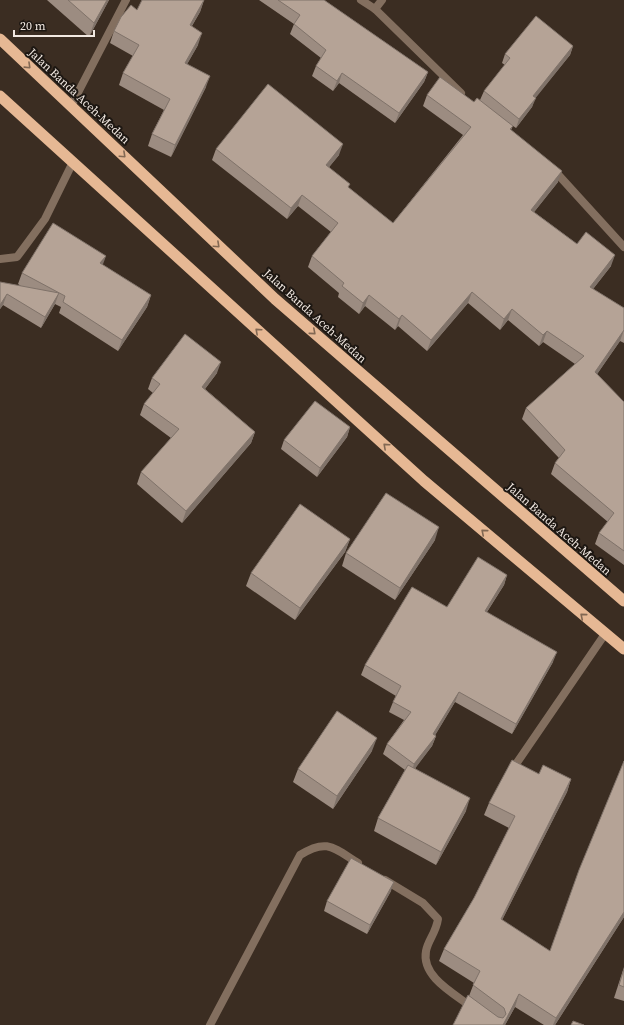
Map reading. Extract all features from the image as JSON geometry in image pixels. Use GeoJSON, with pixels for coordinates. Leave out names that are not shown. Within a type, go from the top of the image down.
{"type":"FeatureCollection","features":[{"type":"Feature","properties":{"kind":"highway","name":"Jalan Banda Aceh-Medan"},"geometry":{"type":"LineString","coordinates":[[0,39],[274,299],[624,601]]}},
{"type":"Feature","properties":{"kind":"highway"},"geometry":{"type":"LineString","coordinates":[[0,96],[424,481],[624,649]]}},
{"type":"Feature","properties":{"kind":"street"},"geometry":{"type":"LineString","coordinates":[[71,106],[126,0]]}},
{"type":"Feature","properties":{"kind":"street"},"geometry":{"type":"LineString","coordinates":[[361,0],[376,9],[468,98]]}},
{"type":"Feature","properties":{"kind":"street"},"geometry":{"type":"LineString","coordinates":[[376,9],[382,0]]}},
{"type":"Feature","properties":{"kind":"street"},"geometry":{"type":"LineString","coordinates":[[546,161],[624,247]]}},
{"type":"Feature","properties":{"kind":"street"},"geometry":{"type":"LineString","coordinates":[[0,259],[17,257],[45,219],[73,162]]}},
{"type":"Feature","properties":{"kind":"street"},"geometry":{"type":"LineString","coordinates":[[514,767],[605,634]]}},
{"type":"Feature","properties":{"kind":"street"},"geometry":{"type":"LineString","coordinates":[[210,1025],[300,854],[320,845],[331,847],[364,867]]}},
{"type":"Feature","properties":{"kind":"street"},"geometry":{"type":"LineString","coordinates":[[377,875],[423,903],[438,919],[434,934],[426,950],[426,963],[431,975],[478,1012]]}},
{"type":"Feature","properties":{"kind":"building"},"geometry":{"type":"Polygon","coordinates":[[[68,0],[107,0],[94,23],[68,0]]]}},
{"type":"Feature","properties":{"kind":"building"},"geometry":{"type":"Polygon","coordinates":[[[142,0],[204,0],[190,25],[202,33],[185,63],[210,76],[175,145],[152,134],[170,99],[123,73],[139,45],[114,31],[121,17],[131,5],[137,10],[142,0]]]}},
{"type":"Feature","properties":{"kind":"building"},"geometry":{"type":"Polygon","coordinates":[[[278,0],[324,0],[428,72],[399,113],[342,73],[337,81],[316,66],[326,50],[294,24],[300,15],[278,0]]]}},
{"type":"Feature","properties":{"kind":"building"},"geometry":{"type":"Polygon","coordinates":[[[536,16],[573,46],[533,96],[536,98],[519,119],[484,91],[510,58],[505,54],[536,16]]]}},
{"type":"Feature","properties":{"kind":"building"},"geometry":{"type":"Polygon","coordinates":[[[440,77],[474,102],[477,98],[513,126],[510,129],[562,171],[531,210],[577,244],[586,232],[615,255],[590,287],[624,308],[624,330],[595,372],[624,402],[624,551],[599,533],[614,513],[555,463],[565,450],[526,408],[584,356],[547,331],[543,335],[512,309],[504,319],[472,292],[431,340],[402,315],[399,319],[369,295],[363,303],[342,286],[344,283],[312,256],[338,223],[302,195],[291,208],[216,149],[268,84],[343,144],[326,165],[350,184],[348,187],[393,223],[471,127],[427,95],[440,77]]]}},
{"type":"Feature","properties":{"kind":"building"},"geometry":{"type":"Polygon","coordinates":[[[53,223],[106,256],[100,263],[151,295],[122,340],[63,302],[65,296],[22,273],[53,223]]]}},
{"type":"Feature","properties":{"kind":"building"},"geometry":{"type":"Polygon","coordinates":[[[0,282],[59,293],[45,317],[7,294],[0,305],[0,282]]]}},
{"type":"Feature","properties":{"kind":"building"},"geometry":{"type":"Polygon","coordinates":[[[185,334],[221,362],[202,387],[255,432],[186,511],[141,472],[179,429],[144,404],[160,384],[152,378],[185,334]]]}},
{"type":"Feature","properties":{"kind":"building"},"geometry":{"type":"Polygon","coordinates":[[[315,401],[350,427],[320,468],[284,440],[315,401]]]}},
{"type":"Feature","properties":{"kind":"building"},"geometry":{"type":"Polygon","coordinates":[[[386,493],[439,527],[400,588],[346,553],[386,493]]]}},
{"type":"Feature","properties":{"kind":"building"},"geometry":{"type":"Polygon","coordinates":[[[300,504],[350,539],[300,608],[251,573],[300,504]]]}},
{"type":"Feature","properties":{"kind":"building"},"geometry":{"type":"Polygon","coordinates":[[[478,557],[507,575],[485,611],[557,652],[516,724],[459,692],[433,734],[436,736],[414,764],[387,744],[411,712],[393,702],[401,686],[365,665],[412,587],[447,607],[478,557]]]}},
{"type":"Feature","properties":{"kind":"building"},"geometry":{"type":"Polygon","coordinates":[[[337,711],[377,738],[337,796],[298,769],[337,711]]]}},
{"type":"Feature","properties":{"kind":"building"},"geometry":{"type":"Polygon","coordinates":[[[512,760],[539,774],[543,765],[571,779],[501,919],[550,951],[579,870],[624,761],[624,912],[556,1018],[519,994],[503,1025],[453,1025],[468,995],[498,1017],[503,1018],[506,1014],[504,1008],[473,985],[480,971],[444,949],[474,898],[515,816],[489,803],[512,760]]]}},
{"type":"Feature","properties":{"kind":"building"},"geometry":{"type":"Polygon","coordinates":[[[408,765],[470,798],[441,852],[378,818],[408,765]]]}},
{"type":"Feature","properties":{"kind":"building"},"geometry":{"type":"Polygon","coordinates":[[[351,858],[394,882],[370,925],[327,901],[351,858]]]}},
{"type":"Feature","properties":{"kind":"building"},"geometry":{"type":"Polygon","coordinates":[[[624,969],[624,987],[619,985],[624,969]]]}},
{"type":"Feature","properties":{"kind":"building"},"geometry":{"type":"Polygon","coordinates":[[[573,1021],[584,1025],[571,1025],[573,1021]]]}}]}
